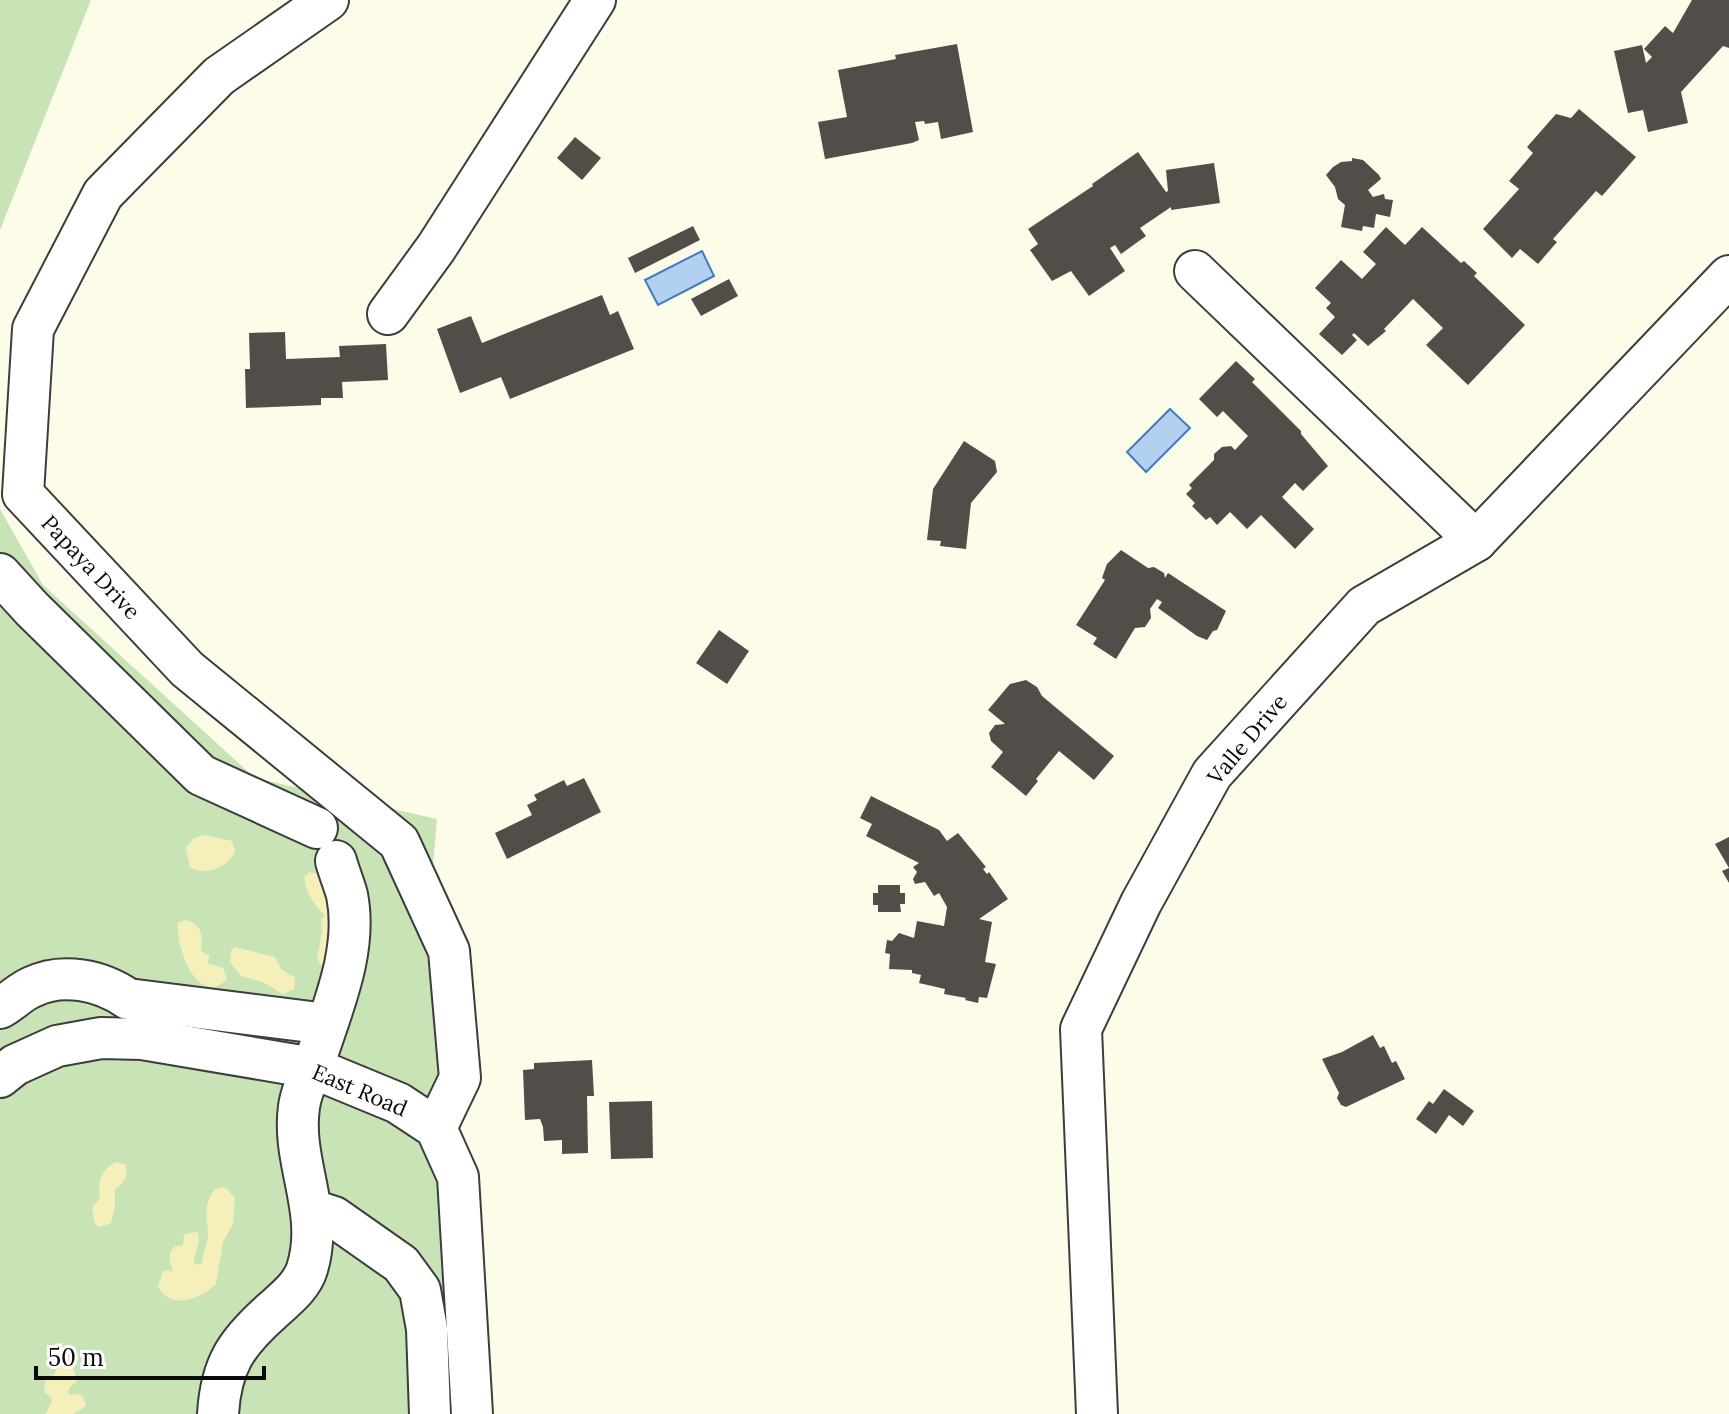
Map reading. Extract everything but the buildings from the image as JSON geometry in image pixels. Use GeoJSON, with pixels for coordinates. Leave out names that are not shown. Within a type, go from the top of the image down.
{"type":"FeatureCollection","features":[{"type":"Feature","properties":{"kind":"street","name":"Papaya Drive"},"geometry":{"type":"LineString","coordinates":[[328,0],[219,76],[103,194],[33,329],[23,494],[187,669],[399,842],[449,951],[460,1078],[436,1128]]}},
{"type":"Feature","properties":{"kind":"street"},"geometry":{"type":"LineString","coordinates":[[388,314],[436,248],[595,0]]}},
{"type":"Feature","properties":{"kind":"street"},"geometry":{"type":"LineString","coordinates":[[1195,271],[1476,541]]}},
{"type":"Feature","properties":{"kind":"street","name":"Valle Drive"},"geometry":{"type":"LineString","coordinates":[[1097,1414],[1081,1029],[1141,903],[1212,774],[1364,606],[1476,541],[1729,276]]}},
{"type":"Feature","properties":{"kind":"street"},"geometry":{"type":"LineString","coordinates":[[0,574],[201,775],[326,844],[347,896],[348,946],[336,1000],[299,1106],[299,1145],[312,1210],[313,1244],[306,1273],[289,1296],[257,1324],[234,1352],[223,1373],[218,1414]]}},
{"type":"Feature","properties":{"kind":"street"},"geometry":{"type":"LineString","coordinates":[[0,1008],[30,987],[48,981],[71,980],[103,985],[128,999],[327,1024]]}},
{"type":"Feature","properties":{"kind":"street","name":"East Road"},"geometry":{"type":"LineString","coordinates":[[0,1077],[15,1065],[57,1046],[101,1038],[142,1039],[313,1068],[398,1103],[436,1128]]}},
{"type":"Feature","properties":{"kind":"street"},"geometry":{"type":"LineString","coordinates":[[436,1128],[458,1177],[472,1414]]}},
{"type":"Feature","properties":{"kind":"street"},"geometry":{"type":"LineString","coordinates":[[312,1210],[334,1217],[401,1264],[420,1290],[427,1329],[430,1414]]}},
{"type":"Feature","properties":{"kind":"green space"},"geometry":{"type":"Polygon","coordinates":[[[0,0],[91,0],[0,230],[0,0]]]}},
{"type":"Feature","properties":{"kind":"green space"},"geometry":{"type":"Polygon","coordinates":[[[0,509],[43,585],[255,778],[437,819],[426,946],[453,1163],[452,1414],[0,1414],[0,509]]]}},
{"type":"Feature","properties":{"kind":"sand"},"geometry":{"type":"Polygon","coordinates":[[[203,835],[232,841],[235,851],[228,862],[209,871],[190,867],[186,848],[193,839],[203,835]]]}},
{"type":"Feature","properties":{"kind":"sand"},"geometry":{"type":"Polygon","coordinates":[[[310,872],[321,875],[332,894],[329,967],[320,964],[317,959],[321,919],[325,916],[306,887],[305,876],[310,872]]]}},
{"type":"Feature","properties":{"kind":"sand"},"geometry":{"type":"Polygon","coordinates":[[[185,920],[198,927],[201,951],[210,956],[207,963],[223,968],[227,979],[216,986],[207,986],[198,981],[190,971],[178,933],[178,923],[185,920]]]}},
{"type":"Feature","properties":{"kind":"sand"},"geometry":{"type":"Polygon","coordinates":[[[235,947],[275,957],[281,969],[295,978],[294,989],[283,994],[263,982],[241,976],[230,962],[231,951],[235,947]]]}},
{"type":"Feature","properties":{"kind":"sand"},"geometry":{"type":"Polygon","coordinates":[[[116,1162],[126,1165],[126,1176],[115,1189],[111,1223],[100,1227],[95,1224],[92,1208],[100,1198],[103,1173],[116,1162]]]}},
{"type":"Feature","properties":{"kind":"sand"},"geometry":{"type":"Polygon","coordinates":[[[222,1187],[235,1198],[233,1224],[223,1242],[216,1284],[194,1298],[170,1298],[158,1286],[163,1272],[173,1272],[170,1254],[174,1247],[183,1245],[184,1234],[197,1232],[199,1240],[194,1263],[202,1263],[208,1234],[207,1204],[215,1189],[222,1187]]]}},
{"type":"Feature","properties":{"kind":"sand"},"geometry":{"type":"Polygon","coordinates":[[[58,1364],[72,1364],[77,1381],[68,1392],[70,1395],[80,1394],[86,1406],[73,1414],[45,1414],[52,1402],[44,1392],[46,1379],[54,1375],[58,1364]]]}},
{"type":"Feature","properties":{"kind":"water"},"geometry":{"type":"Polygon","coordinates":[[[702,251],[714,276],[658,305],[645,280],[702,251]]]}},
{"type":"Feature","properties":{"kind":"water"},"geometry":{"type":"Polygon","coordinates":[[[1170,409],[1190,428],[1146,472],[1127,452],[1170,409]]]}}]}
